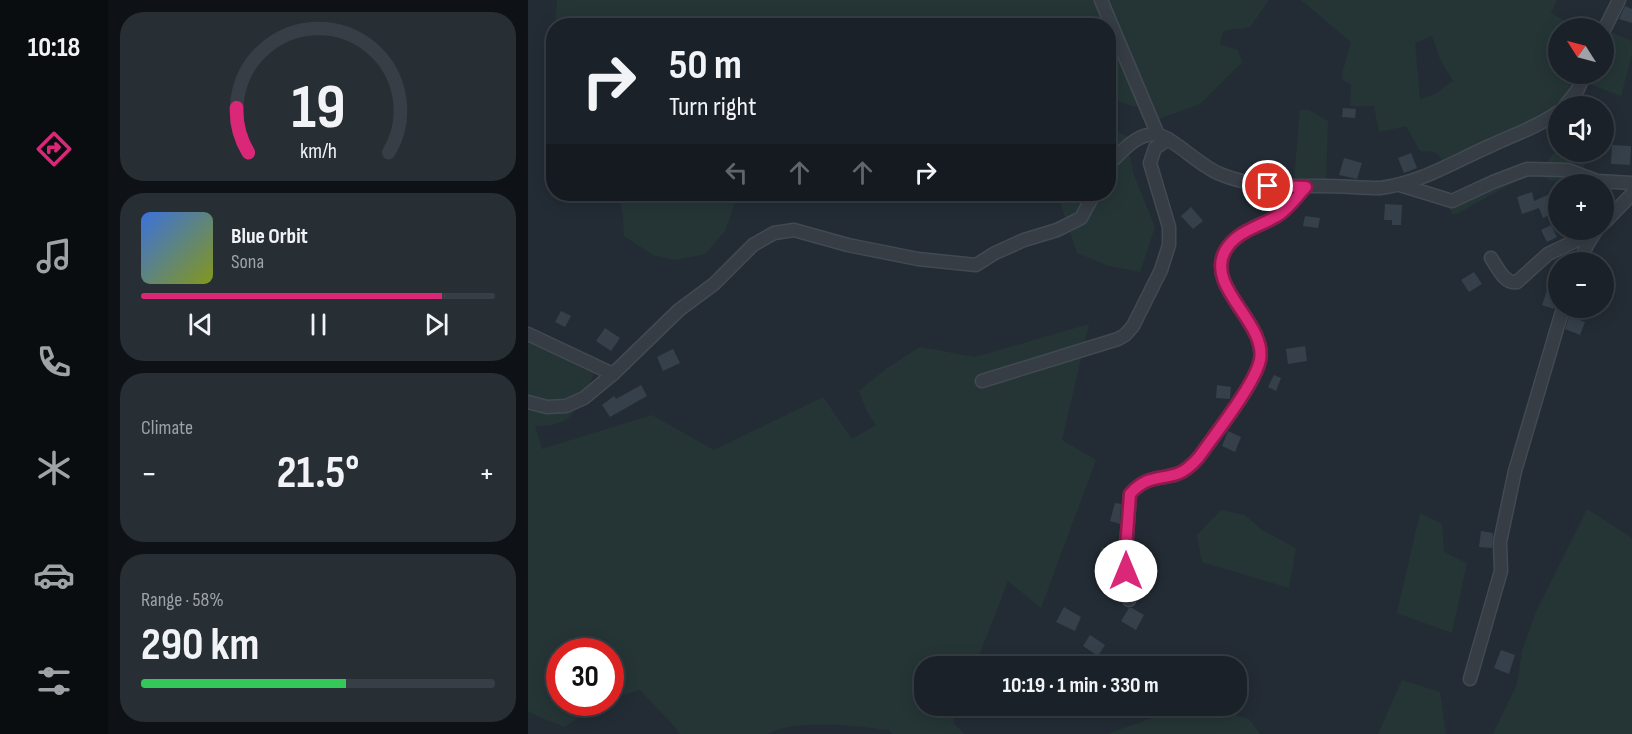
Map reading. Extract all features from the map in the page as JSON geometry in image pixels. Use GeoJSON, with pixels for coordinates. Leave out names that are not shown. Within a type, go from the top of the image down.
{"type":"FeatureCollection","features":[{"type":"Feature","properties":{"kind":"street"},"geometry":{"type":"LineString","coordinates":[[1101,0],[1109,18]]}},
{"type":"Feature","properties":{"kind":"street"},"geometry":{"type":"LineString","coordinates":[[1610,18],[1619,0]]}},
{"type":"Feature","properties":{"kind":"street"},"geometry":{"type":"LineString","coordinates":[[1116,33],[1163,137]]}},
{"type":"Feature","properties":{"kind":"street"},"geometry":{"type":"LineString","coordinates":[[1116,158],[1133,142],[1148,135],[1163,137],[1203,166],[1221,175],[1245,182],[1268,186],[1380,188],[1400,185],[1447,167],[1480,150],[1535,127],[1548,119]]}},
{"type":"Feature","properties":{"kind":"street"},"geometry":{"type":"LineString","coordinates":[[982,381],[1118,339],[1130,331],[1161,270],[1169,245],[1169,226],[1150,163],[1155,148],[1163,137]]}},
{"type":"Feature","properties":{"kind":"street"},"geometry":{"type":"LineString","coordinates":[[1400,185],[1452,201],[1527,169],[1568,170],[1598,181],[1632,183]]}},
{"type":"Feature","properties":{"kind":"street"},"geometry":{"type":"LineString","coordinates":[[1129,600],[1126,548],[1130,494],[1146,480],[1177,474],[1188,468],[1199,457],[1255,375],[1260,358],[1259,344],[1253,331],[1222,277],[1221,262],[1225,251],[1244,232],[1279,215],[1306,187]]}},
{"type":"Feature","properties":{"kind":"street"},"geometry":{"type":"LineString","coordinates":[[1614,213],[1632,194]]}},
{"type":"Feature","properties":{"kind":"street"},"geometry":{"type":"LineString","coordinates":[[528,402],[547,407],[566,406],[584,398],[679,310],[714,285],[753,245],[774,233],[794,230],[848,245],[918,259],[976,265],[994,253],[1024,240],[1057,230],[1081,218],[1090,201]]}},
{"type":"Feature","properties":{"kind":"street"},"geometry":{"type":"LineString","coordinates":[[1491,258],[1506,280],[1513,283],[1548,254],[1575,240]]}},
{"type":"Feature","properties":{"kind":"street"},"geometry":{"type":"LineString","coordinates":[[1470,679],[1501,571],[1500,542],[1515,471],[1560,318]]}},
{"type":"Feature","properties":{"kind":"street"},"geometry":{"type":"LineString","coordinates":[[528,334],[612,374]]}},
{"type":"Feature","properties":{"kind":"shaded area"},"geometry":{"type":"Polygon","coordinates":[[[557,0],[1097,0],[1102,16],[1113,12],[1109,0],[1269,0],[1250,27],[1223,31],[1220,44],[1238,50],[1242,62],[1200,104],[1159,119],[1151,100],[1135,107],[1116,98],[1116,18],[556,18],[557,0]]]}},
{"type":"Feature","properties":{"kind":"shaded area"},"geometry":{"type":"Polygon","coordinates":[[[1301,0],[1557,0],[1551,13],[1560,18],[1548,18],[1548,84],[1573,84],[1566,96],[1548,96],[1548,111],[1534,123],[1500,135],[1445,163],[1435,152],[1420,151],[1406,126],[1379,132],[1374,106],[1350,106],[1351,85],[1343,80],[1342,74],[1351,42],[1301,0]],[[1432,36],[1415,43],[1420,99],[1435,94],[1453,81],[1440,59],[1432,36]]]}},
{"type":"Feature","properties":{"kind":"shaded area"},"geometry":{"type":"Polygon","coordinates":[[[1614,33],[1632,41],[1632,53],[1621,96],[1590,84],[1614,84],[1614,33]]]}},
{"type":"Feature","properties":{"kind":"shaded area"},"geometry":{"type":"Polygon","coordinates":[[[1300,110],[1309,110],[1328,121],[1326,180],[1294,181],[1300,110]]]}},
{"type":"Feature","properties":{"kind":"shaded area"},"geometry":{"type":"Polygon","coordinates":[[[1116,131],[1127,136],[1133,173],[1155,227],[1140,272],[1109,266],[1077,253],[1060,201],[1116,201],[1116,131]]]}},
{"type":"Feature","properties":{"kind":"shaded area"},"geometry":{"type":"Polygon","coordinates":[[[1548,160],[1548,162],[1586,162],[1582,170],[1545,164],[1548,160]]]}},
{"type":"Feature","properties":{"kind":"shaded area"},"geometry":{"type":"Polygon","coordinates":[[[1557,172],[1564,174],[1548,174],[1548,179],[1543,175],[1521,180],[1453,215],[1447,203],[1526,173],[1557,172]]]}},
{"type":"Feature","properties":{"kind":"shaded area"},"geometry":{"type":"Polygon","coordinates":[[[620,201],[736,201],[725,231],[705,254],[675,260],[653,255],[624,236],[620,201]]]}},
{"type":"Feature","properties":{"kind":"shaded area"},"geometry":{"type":"Polygon","coordinates":[[[1089,324],[1062,440],[1096,460],[1041,608],[1008,581],[979,656],[914,656],[914,716],[956,716],[953,723],[965,734],[893,734],[889,730],[810,725],[779,729],[767,734],[680,734],[640,690],[624,695],[624,638],[546,638],[546,716],[582,716],[564,727],[528,712],[528,341],[574,361],[594,373],[583,397],[567,419],[556,424],[535,426],[542,449],[652,415],[714,450],[823,397],[852,439],[876,425],[866,410],[859,391],[887,368],[920,347],[975,357],[1089,324]]]}},
{"type":"Feature","properties":{"kind":"shaded area"},"geometry":{"type":"Polygon","coordinates":[[[1587,509],[1632,538],[1632,734],[1493,734],[1517,684],[1522,651],[1536,612],[1587,509]]]}},
{"type":"Feature","properties":{"kind":"shaded area"},"geometry":{"type":"Polygon","coordinates":[[[1221,510],[1245,515],[1262,530],[1296,548],[1289,588],[1202,562],[1197,535],[1221,510]]]}},
{"type":"Feature","properties":{"kind":"shaded area"},"geometry":{"type":"Polygon","coordinates":[[[1420,513],[1442,524],[1444,552],[1467,563],[1452,633],[1397,613],[1420,513]]]}},
{"type":"Feature","properties":{"kind":"shaded area"},"geometry":{"type":"Polygon","coordinates":[[[1402,680],[1440,692],[1446,734],[1378,734],[1402,680]]]}},
{"type":"Feature","properties":{"kind":"shaded area"},"geometry":{"type":"Polygon","coordinates":[[[1158,716],[1238,716],[1249,719],[1260,734],[1107,734],[1158,716]]]}},
{"type":"Feature","properties":{"kind":"building"},"geometry":{"type":"Polygon","coordinates":[[[1625,6],[1632,9],[1632,23],[1619,19],[1625,6]]]}},
{"type":"Feature","properties":{"kind":"building"},"geometry":{"type":"Polygon","coordinates":[[[1343,108],[1356,109],[1355,118],[1342,117],[1343,108]]]}},
{"type":"Feature","properties":{"kind":"building"},"geometry":{"type":"Polygon","coordinates":[[[1614,145],[1631,146],[1630,165],[1611,164],[1614,162],[1614,145]]]}},
{"type":"Feature","properties":{"kind":"building"},"geometry":{"type":"Polygon","coordinates":[[[1411,153],[1417,168],[1404,173],[1398,158],[1411,153]]]}},
{"type":"Feature","properties":{"kind":"building"},"geometry":{"type":"Polygon","coordinates":[[[1344,158],[1362,163],[1357,179],[1339,175],[1344,158]]]}},
{"type":"Feature","properties":{"kind":"building"},"geometry":{"type":"Polygon","coordinates":[[[1532,192],[1534,201],[1548,195],[1548,216],[1543,218],[1539,208],[1522,214],[1517,197],[1532,192]]]}},
{"type":"Feature","properties":{"kind":"building"},"geometry":{"type":"Polygon","coordinates":[[[1385,204],[1402,205],[1401,225],[1392,225],[1392,220],[1384,220],[1385,204]]]}},
{"type":"Feature","properties":{"kind":"building"},"geometry":{"type":"Polygon","coordinates":[[[1191,207],[1203,221],[1193,229],[1181,216],[1191,207]]]}},
{"type":"Feature","properties":{"kind":"building"},"geometry":{"type":"Polygon","coordinates":[[[1305,216],[1320,218],[1318,228],[1303,226],[1305,216]]]}},
{"type":"Feature","properties":{"kind":"building"},"geometry":{"type":"Polygon","coordinates":[[[1548,226],[1548,240],[1551,240],[1547,242],[1541,230],[1548,226]]]}},
{"type":"Feature","properties":{"kind":"building"},"geometry":{"type":"Polygon","coordinates":[[[1474,272],[1482,284],[1469,292],[1461,280],[1474,272]]]}},
{"type":"Feature","properties":{"kind":"building"},"geometry":{"type":"Polygon","coordinates":[[[1548,288],[1548,307],[1542,305],[1548,288]]]}},
{"type":"Feature","properties":{"kind":"building"},"geometry":{"type":"Polygon","coordinates":[[[561,311],[571,316],[565,327],[555,322],[561,311]]]}},
{"type":"Feature","properties":{"kind":"building"},"geometry":{"type":"Polygon","coordinates":[[[1568,318],[1585,322],[1580,335],[1565,329],[1568,318]]]}},
{"type":"Feature","properties":{"kind":"building"},"geometry":{"type":"Polygon","coordinates":[[[605,328],[620,338],[611,351],[596,341],[605,328]]]}},
{"type":"Feature","properties":{"kind":"building"},"geometry":{"type":"Polygon","coordinates":[[[1305,346],[1307,361],[1288,364],[1286,349],[1305,346]]]}},
{"type":"Feature","properties":{"kind":"building"},"geometry":{"type":"Polygon","coordinates":[[[673,349],[680,363],[663,371],[657,357],[673,349]]]}},
{"type":"Feature","properties":{"kind":"building"},"geometry":{"type":"Polygon","coordinates":[[[1274,375],[1281,378],[1276,391],[1268,387],[1274,375]]]}},
{"type":"Feature","properties":{"kind":"building"},"geometry":{"type":"Polygon","coordinates":[[[641,385],[647,396],[610,417],[602,405],[614,396],[616,399],[641,385]]]}},
{"type":"Feature","properties":{"kind":"building"},"geometry":{"type":"Polygon","coordinates":[[[1217,385],[1231,387],[1230,399],[1216,398],[1217,385]]]}},
{"type":"Feature","properties":{"kind":"building"},"geometry":{"type":"Polygon","coordinates":[[[1228,431],[1241,437],[1235,452],[1222,446],[1228,431]]]}},
{"type":"Feature","properties":{"kind":"building"},"geometry":{"type":"Polygon","coordinates":[[[1115,503],[1121,504],[1120,524],[1110,521],[1115,503]]]}},
{"type":"Feature","properties":{"kind":"building"},"geometry":{"type":"Polygon","coordinates":[[[1481,531],[1493,533],[1492,548],[1479,547],[1481,531]]]}},
{"type":"Feature","properties":{"kind":"building"},"geometry":{"type":"Polygon","coordinates":[[[1102,547],[1114,552],[1109,566],[1097,561],[1102,547]]]}},
{"type":"Feature","properties":{"kind":"building"},"geometry":{"type":"Polygon","coordinates":[[[1064,607],[1081,617],[1075,631],[1056,622],[1064,607]]]}},
{"type":"Feature","properties":{"kind":"building"},"geometry":{"type":"Polygon","coordinates":[[[1129,608],[1144,615],[1136,630],[1121,621],[1129,608]]]}},
{"type":"Feature","properties":{"kind":"building"},"geometry":{"type":"Polygon","coordinates":[[[1090,635],[1105,645],[1098,656],[1083,646],[1090,635]]]}},
{"type":"Feature","properties":{"kind":"building"},"geometry":{"type":"Polygon","coordinates":[[[1501,650],[1515,655],[1509,674],[1494,668],[1501,650]]]}},
{"type":"Feature","properties":{"kind":"route"},"geometry":{"type":"LineString","coordinates":[[1126,571],[1130,494],[1146,480],[1177,474],[1188,468],[1199,457],[1255,375],[1260,358],[1259,344],[1222,277],[1221,262],[1225,251],[1233,241],[1244,232],[1279,215],[1306,187],[1268,186]]}}]}
